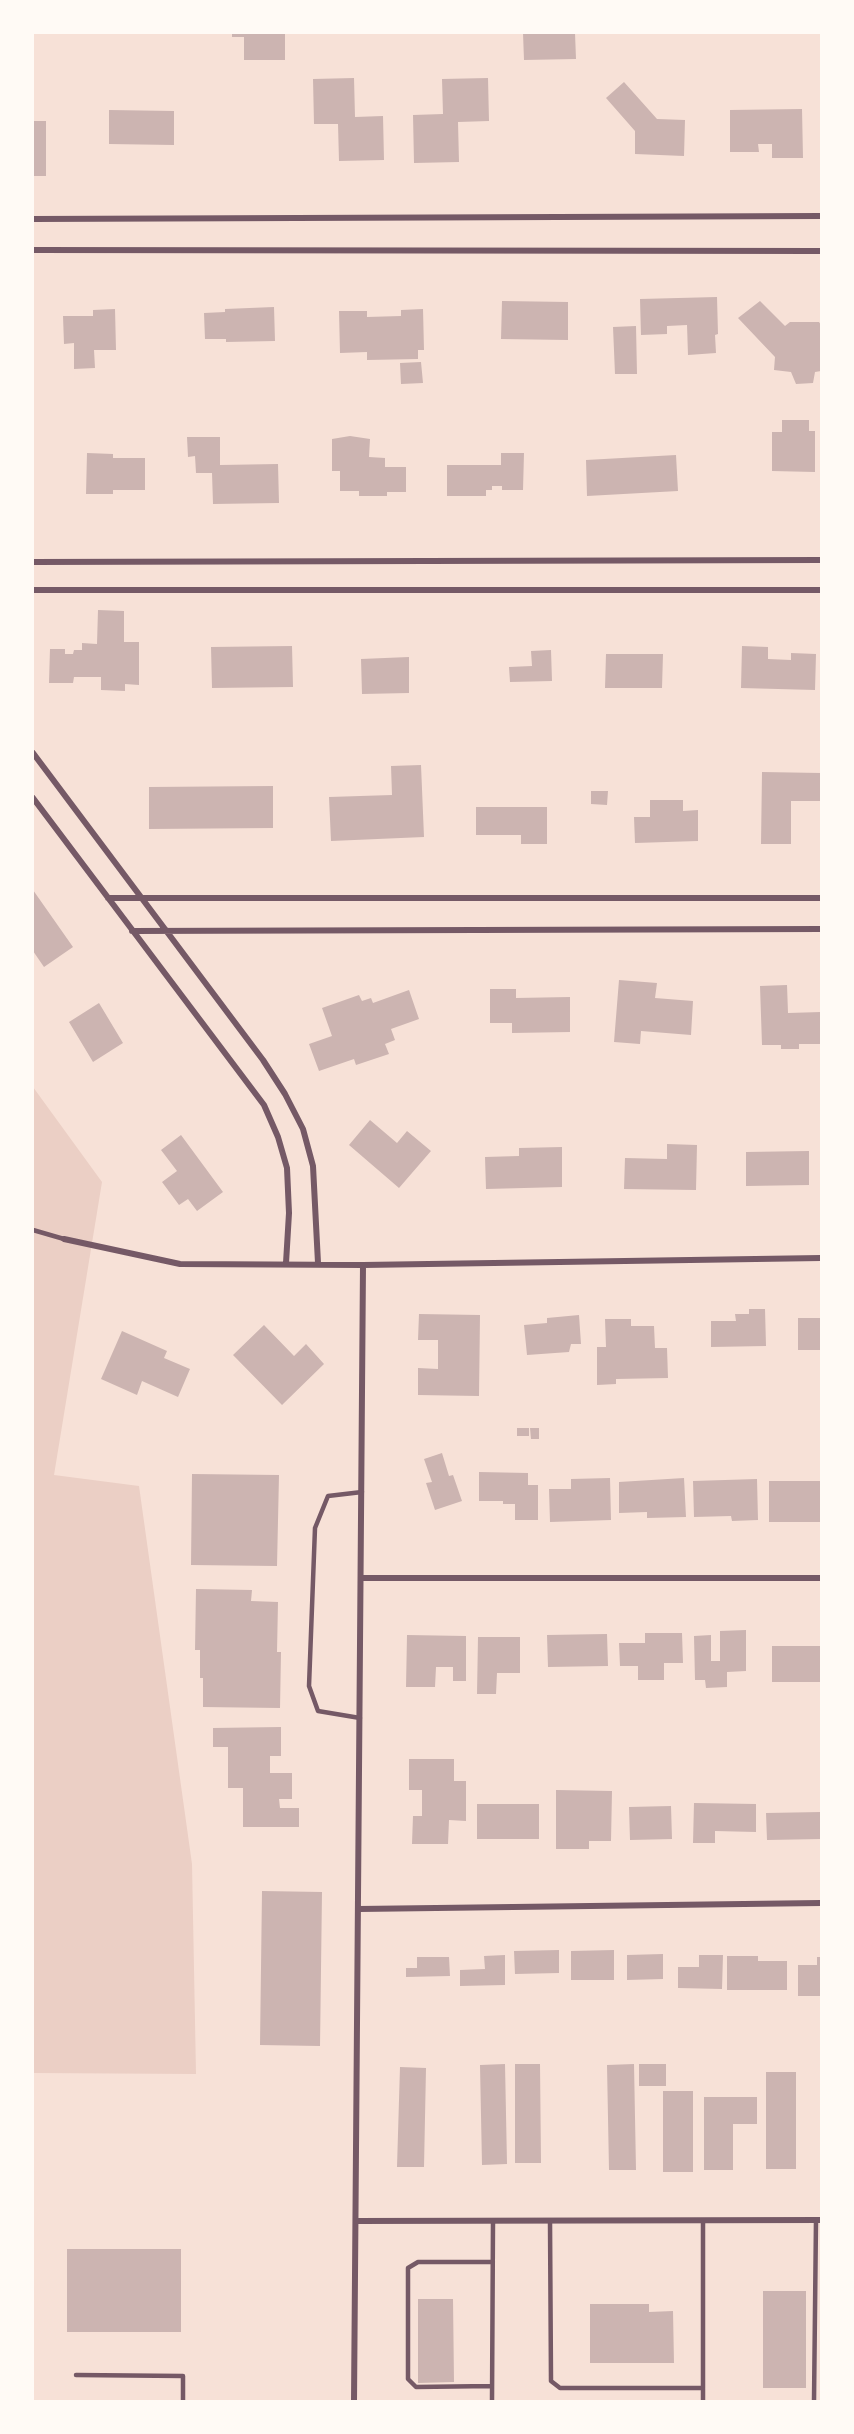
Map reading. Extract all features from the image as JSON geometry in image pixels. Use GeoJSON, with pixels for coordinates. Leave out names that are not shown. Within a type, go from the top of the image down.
{"type":"FeatureCollection","features":[{"type":"Feature","properties":{"kind":"street"},"geometry":{"type":"LineString","coordinates":[[33,219],[821,216]]}},
{"type":"Feature","properties":{"kind":"street"},"geometry":{"type":"LineString","coordinates":[[33,250],[821,251]]}},
{"type":"Feature","properties":{"kind":"street"},"geometry":{"type":"LineString","coordinates":[[33,562],[821,560]]}},
{"type":"Feature","properties":{"kind":"street"},"geometry":{"type":"LineString","coordinates":[[33,590],[821,590]]}},
{"type":"Feature","properties":{"kind":"street"},"geometry":{"type":"LineString","coordinates":[[33,753],[263,1060],[285,1094],[303,1129],[313,1166],[318,1263]]}},
{"type":"Feature","properties":{"kind":"street"},"geometry":{"type":"LineString","coordinates":[[33,798],[264,1105],[278,1137],[287,1168],[289,1212],[286,1263]]}},
{"type":"Feature","properties":{"kind":"street"},"geometry":{"type":"LineString","coordinates":[[108,898],[821,898]]}},
{"type":"Feature","properties":{"kind":"street"},"geometry":{"type":"LineString","coordinates":[[132,931],[821,929]]}},
{"type":"Feature","properties":{"kind":"street"},"geometry":{"type":"LineString","coordinates":[[64,1239],[180,1264],[363,1265],[821,1258]]}},
{"type":"Feature","properties":{"kind":"street"},"geometry":{"type":"LineString","coordinates":[[354,2401],[363,1265]]}},
{"type":"Feature","properties":{"kind":"street"},"geometry":{"type":"LineString","coordinates":[[361,1578],[821,1578]]}},
{"type":"Feature","properties":{"kind":"street"},"geometry":{"type":"LineString","coordinates":[[359,1909],[821,1903]]}},
{"type":"Feature","properties":{"kind":"street"},"geometry":{"type":"LineString","coordinates":[[356,2221],[819,2220]]}},
{"type":"Feature","properties":{"kind":"lane"},"geometry":{"type":"LineString","coordinates":[[33,1230],[64,1239]]}},
{"type":"Feature","properties":{"kind":"lane"},"geometry":{"type":"LineString","coordinates":[[360,1718],[318,1711],[309,1686],[315,1528],[328,1496],[362,1492]]}},
{"type":"Feature","properties":{"kind":"lane"},"geometry":{"type":"LineString","coordinates":[[814,2401],[819,2220]]}},
{"type":"Feature","properties":{"kind":"lane"},"geometry":{"type":"LineString","coordinates":[[492,2401],[493,2221]]}},
{"type":"Feature","properties":{"kind":"lane"},"geometry":{"type":"LineString","coordinates":[[550,2221],[550,2381],[560,2388],[703,2388]]}},
{"type":"Feature","properties":{"kind":"lane"},"geometry":{"type":"LineString","coordinates":[[703,2221],[703,2401]]}},
{"type":"Feature","properties":{"kind":"lane"},"geometry":{"type":"LineString","coordinates":[[492,2262],[418,2262],[408,2268],[408,2379],[416,2387],[492,2386]]}},
{"type":"Feature","properties":{"kind":"lane"},"geometry":{"type":"LineString","coordinates":[[76,2375],[183,2376],[183,2401]]}},
{"type":"Feature","properties":{"kind":"shaded area"},"geometry":{"type":"Polygon","coordinates":[[[33,1087],[102,1182],[54,1475],[139,1486],[192,1864],[196,2074],[33,2073],[33,1087]]]}},
{"type":"Feature","properties":{"kind":"building"},"geometry":{"type":"Polygon","coordinates":[[[232,33],[285,33],[285,60],[244,60],[244,37],[232,37],[232,33]]]}},
{"type":"Feature","properties":{"kind":"building"},"geometry":{"type":"Polygon","coordinates":[[[523,33],[575,33],[576,59],[524,60],[523,33]]]}},
{"type":"Feature","properties":{"kind":"building"},"geometry":{"type":"Polygon","coordinates":[[[354,78],[355,117],[383,116],[384,160],[339,161],[338,124],[314,124],[313,79],[354,78]]]}},
{"type":"Feature","properties":{"kind":"building"},"geometry":{"type":"Polygon","coordinates":[[[488,78],[489,121],[458,122],[459,162],[414,163],[413,115],[443,114],[442,79],[488,78]]]}},
{"type":"Feature","properties":{"kind":"building"},"geometry":{"type":"Polygon","coordinates":[[[624,82],[657,119],[685,120],[684,156],[635,154],[635,131],[606,98],[624,82]]]}},
{"type":"Feature","properties":{"kind":"building"},"geometry":{"type":"Polygon","coordinates":[[[802,109],[803,158],[772,158],[772,144],[758,144],[759,152],[730,152],[730,110],[802,109]]]}},
{"type":"Feature","properties":{"kind":"building"},"geometry":{"type":"Polygon","coordinates":[[[109,110],[174,111],[174,145],[109,144],[109,110]]]}},
{"type":"Feature","properties":{"kind":"building"},"geometry":{"type":"Polygon","coordinates":[[[33,121],[46,121],[46,176],[33,176],[33,121]]]}},
{"type":"Feature","properties":{"kind":"building"},"geometry":{"type":"Polygon","coordinates":[[[717,297],[716,353],[688,355],[687,325],[667,326],[667,334],[641,335],[640,299],[717,297]]]}},
{"type":"Feature","properties":{"kind":"building"},"geometry":{"type":"Polygon","coordinates":[[[502,301],[568,302],[568,340],[501,339],[502,301]]]}},
{"type":"Feature","properties":{"kind":"building"},"geometry":{"type":"Polygon","coordinates":[[[760,301],[785,326],[790,322],[819,322],[821,325],[821,371],[815,372],[813,383],[796,384],[791,372],[774,370],[775,357],[738,318],[760,301]]]}},
{"type":"Feature","properties":{"kind":"building"},"geometry":{"type":"Polygon","coordinates":[[[274,307],[275,341],[226,342],[226,339],[205,339],[204,313],[225,312],[225,309],[274,307]]]}},
{"type":"Feature","properties":{"kind":"building"},"geometry":{"type":"Polygon","coordinates":[[[115,309],[116,350],[94,350],[95,368],[74,369],[74,343],[64,344],[63,316],[93,316],[93,310],[115,309]]]}},
{"type":"Feature","properties":{"kind":"building"},"geometry":{"type":"Polygon","coordinates":[[[423,309],[424,350],[418,350],[418,359],[367,360],[367,352],[340,353],[339,311],[367,311],[367,317],[401,316],[401,310],[423,309]]]}},
{"type":"Feature","properties":{"kind":"building"},"geometry":{"type":"Polygon","coordinates":[[[636,326],[637,374],[615,374],[613,327],[636,326]]]}},
{"type":"Feature","properties":{"kind":"building"},"geometry":{"type":"Polygon","coordinates":[[[421,362],[423,383],[401,384],[400,363],[421,362]]]}},
{"type":"Feature","properties":{"kind":"building"},"geometry":{"type":"Polygon","coordinates":[[[782,420],[809,420],[809,431],[815,431],[815,472],[772,471],[772,432],[782,432],[782,420]]]}},
{"type":"Feature","properties":{"kind":"building"},"geometry":{"type":"Polygon","coordinates":[[[350,436],[370,439],[369,457],[385,458],[385,467],[406,467],[406,492],[387,492],[387,496],[359,496],[359,491],[340,491],[340,471],[332,471],[332,439],[350,436]]]}},
{"type":"Feature","properties":{"kind":"building"},"geometry":{"type":"Polygon","coordinates":[[[187,437],[220,437],[220,465],[278,464],[279,503],[213,504],[212,473],[196,473],[195,456],[188,457],[187,437]]]}},
{"type":"Feature","properties":{"kind":"building"},"geometry":{"type":"Polygon","coordinates":[[[87,453],[113,454],[113,458],[145,458],[145,490],[113,490],[113,494],[86,494],[87,453]]]}},
{"type":"Feature","properties":{"kind":"building"},"geometry":{"type":"Polygon","coordinates":[[[501,453],[524,453],[523,490],[502,490],[502,486],[492,486],[492,490],[486,490],[486,496],[447,496],[447,465],[501,465],[501,453]]]}},
{"type":"Feature","properties":{"kind":"building"},"geometry":{"type":"Polygon","coordinates":[[[676,455],[678,491],[587,496],[586,460],[676,455]]]}},
{"type":"Feature","properties":{"kind":"building"},"geometry":{"type":"Polygon","coordinates":[[[98,610],[124,611],[124,642],[139,642],[139,685],[125,684],[125,691],[101,690],[101,677],[74,677],[73,683],[49,683],[50,649],[65,649],[65,654],[73,654],[74,650],[82,650],[82,643],[97,644],[98,610]]]}},
{"type":"Feature","properties":{"kind":"building"},"geometry":{"type":"Polygon","coordinates":[[[292,646],[293,687],[212,688],[211,647],[292,646]]]}},
{"type":"Feature","properties":{"kind":"building"},"geometry":{"type":"Polygon","coordinates":[[[742,646],[768,647],[768,659],[791,660],[791,653],[816,654],[815,690],[741,688],[742,646]]]}},
{"type":"Feature","properties":{"kind":"building"},"geometry":{"type":"Polygon","coordinates":[[[551,650],[552,681],[510,682],[509,667],[532,666],[531,651],[551,650]]]}},
{"type":"Feature","properties":{"kind":"building"},"geometry":{"type":"Polygon","coordinates":[[[606,654],[663,654],[662,688],[605,688],[606,654]]]}},
{"type":"Feature","properties":{"kind":"building"},"geometry":{"type":"Polygon","coordinates":[[[409,657],[409,693],[362,694],[361,659],[409,657]]]}},
{"type":"Feature","properties":{"kind":"building"},"geometry":{"type":"Polygon","coordinates":[[[421,765],[424,837],[331,841],[329,797],[392,795],[391,766],[421,765]]]}},
{"type":"Feature","properties":{"kind":"building"},"geometry":{"type":"Polygon","coordinates":[[[762,772],[821,773],[821,801],[791,801],[791,844],[761,844],[762,772]]]}},
{"type":"Feature","properties":{"kind":"building"},"geometry":{"type":"Polygon","coordinates":[[[273,786],[273,828],[149,829],[149,787],[273,786]]]}},
{"type":"Feature","properties":{"kind":"building"},"geometry":{"type":"Polygon","coordinates":[[[591,791],[608,791],[607,805],[591,804],[591,791]]]}},
{"type":"Feature","properties":{"kind":"building"},"geometry":{"type":"Polygon","coordinates":[[[650,800],[683,800],[683,811],[698,810],[698,841],[635,843],[634,817],[650,817],[650,800]]]}},
{"type":"Feature","properties":{"kind":"building"},"geometry":{"type":"Polygon","coordinates":[[[476,807],[547,807],[547,844],[521,844],[521,835],[476,835],[476,807]]]}},
{"type":"Feature","properties":{"kind":"building"},"geometry":{"type":"Polygon","coordinates":[[[33,890],[73,947],[44,967],[33,951],[33,890]]]}},
{"type":"Feature","properties":{"kind":"building"},"geometry":{"type":"Polygon","coordinates":[[[619,980],[657,983],[655,998],[693,1001],[691,1035],[641,1031],[640,1044],[614,1042],[619,980]]]}},
{"type":"Feature","properties":{"kind":"building"},"geometry":{"type":"Polygon","coordinates":[[[787,985],[788,1013],[821,1012],[821,1044],[799,1044],[799,1049],[781,1049],[781,1045],[762,1045],[760,986],[787,985]]]}},
{"type":"Feature","properties":{"kind":"building"},"geometry":{"type":"Polygon","coordinates":[[[490,989],[516,989],[516,998],[570,997],[570,1032],[512,1033],[512,1023],[490,1023],[490,989]]]}},
{"type":"Feature","properties":{"kind":"building"},"geometry":{"type":"Polygon","coordinates":[[[409,990],[419,1019],[391,1029],[395,1040],[385,1044],[389,1054],[356,1065],[354,1059],[319,1071],[309,1044],[332,1036],[322,1008],[359,995],[362,1001],[371,998],[373,1003],[409,990]]]}},
{"type":"Feature","properties":{"kind":"building"},"geometry":{"type":"Polygon","coordinates":[[[99,1003],[123,1043],[93,1062],[69,1022],[99,1003]]]}},
{"type":"Feature","properties":{"kind":"building"},"geometry":{"type":"Polygon","coordinates":[[[370,1120],[397,1143],[407,1131],[431,1151],[399,1188],[349,1145],[370,1120]]]}},
{"type":"Feature","properties":{"kind":"building"},"geometry":{"type":"Polygon","coordinates":[[[181,1135],[223,1192],[197,1211],[188,1199],[179,1205],[162,1182],[177,1171],[161,1150],[181,1135]]]}},
{"type":"Feature","properties":{"kind":"building"},"geometry":{"type":"Polygon","coordinates":[[[667,1144],[697,1145],[696,1190],[624,1189],[625,1158],[667,1159],[667,1144]]]}},
{"type":"Feature","properties":{"kind":"building"},"geometry":{"type":"Polygon","coordinates":[[[562,1147],[562,1187],[486,1189],[485,1157],[519,1156],[519,1148],[562,1147]]]}},
{"type":"Feature","properties":{"kind":"building"},"geometry":{"type":"Polygon","coordinates":[[[809,1151],[809,1185],[746,1186],[746,1152],[809,1151]]]}},
{"type":"Feature","properties":{"kind":"building"},"geometry":{"type":"Polygon","coordinates":[[[749,1309],[765,1309],[766,1346],[711,1347],[711,1321],[736,1321],[735,1314],[749,1314],[749,1309]]]}},
{"type":"Feature","properties":{"kind":"building"},"geometry":{"type":"Polygon","coordinates":[[[419,1314],[480,1315],[479,1396],[418,1395],[418,1368],[438,1369],[438,1340],[418,1340],[419,1314]]]}},
{"type":"Feature","properties":{"kind":"building"},"geometry":{"type":"Polygon","coordinates":[[[579,1315],[581,1344],[571,1344],[569,1352],[527,1355],[524,1325],[547,1323],[547,1318],[579,1315]]]}},
{"type":"Feature","properties":{"kind":"building"},"geometry":{"type":"Polygon","coordinates":[[[798,1318],[821,1318],[821,1350],[798,1350],[798,1318]]]}},
{"type":"Feature","properties":{"kind":"building"},"geometry":{"type":"Polygon","coordinates":[[[605,1319],[631,1319],[631,1326],[654,1326],[655,1348],[667,1348],[668,1378],[616,1379],[616,1384],[597,1385],[597,1347],[606,1347],[605,1319]]]}},
{"type":"Feature","properties":{"kind":"building"},"geometry":{"type":"Polygon","coordinates":[[[264,1325],[294,1356],[306,1344],[324,1364],[282,1405],[233,1355],[264,1325]]]}},
{"type":"Feature","properties":{"kind":"building"},"geometry":{"type":"Polygon","coordinates":[[[122,1331],[167,1351],[164,1358],[190,1369],[178,1397],[142,1381],[137,1395],[101,1379],[122,1331]]]}},
{"type":"Feature","properties":{"kind":"building"},"geometry":{"type":"Polygon","coordinates":[[[517,1428],[529,1428],[529,1436],[517,1436],[517,1428]]]}},
{"type":"Feature","properties":{"kind":"building"},"geometry":{"type":"Polygon","coordinates":[[[530,1428],[539,1428],[539,1439],[531,1439],[530,1428]]]}},
{"type":"Feature","properties":{"kind":"building"},"geometry":{"type":"Polygon","coordinates":[[[442,1453],[449,1476],[453,1475],[462,1501],[435,1510],[426,1483],[432,1482],[424,1459],[442,1453]]]}},
{"type":"Feature","properties":{"kind":"building"},"geometry":{"type":"Polygon","coordinates":[[[479,1472],[528,1473],[528,1485],[538,1485],[538,1520],[515,1520],[515,1504],[503,1504],[503,1501],[479,1501],[479,1472]]]}},
{"type":"Feature","properties":{"kind":"building"},"geometry":{"type":"Polygon","coordinates":[[[192,1474],[279,1475],[277,1566],[191,1565],[192,1474]]]}},
{"type":"Feature","properties":{"kind":"building"},"geometry":{"type":"Polygon","coordinates":[[[610,1478],[611,1520],[550,1522],[549,1489],[571,1489],[571,1479],[610,1478]]]}},
{"type":"Feature","properties":{"kind":"building"},"geometry":{"type":"Polygon","coordinates":[[[684,1478],[686,1517],[647,1518],[647,1512],[619,1513],[619,1482],[684,1478]]]}},
{"type":"Feature","properties":{"kind":"building"},"geometry":{"type":"Polygon","coordinates":[[[757,1479],[758,1520],[732,1521],[731,1516],[694,1517],[693,1481],[757,1479]]]}},
{"type":"Feature","properties":{"kind":"building"},"geometry":{"type":"Polygon","coordinates":[[[769,1481],[821,1481],[821,1522],[769,1522],[769,1481]]]}},
{"type":"Feature","properties":{"kind":"building"},"geometry":{"type":"Polygon","coordinates":[[[196,1589],[252,1590],[251,1601],[278,1602],[277,1652],[281,1652],[280,1708],[203,1707],[200,1650],[195,1650],[196,1589]]]}},
{"type":"Feature","properties":{"kind":"building"},"geometry":{"type":"Polygon","coordinates":[[[746,1630],[746,1671],[727,1672],[727,1687],[706,1688],[705,1680],[695,1680],[694,1636],[711,1635],[711,1661],[720,1661],[720,1631],[746,1630]]]}},
{"type":"Feature","properties":{"kind":"building"},"geometry":{"type":"Polygon","coordinates":[[[645,1633],[682,1633],[683,1663],[664,1663],[664,1680],[638,1680],[638,1666],[620,1666],[619,1643],[645,1643],[645,1633]]]}},
{"type":"Feature","properties":{"kind":"building"},"geometry":{"type":"Polygon","coordinates":[[[607,1634],[608,1666],[548,1667],[547,1635],[607,1634]]]}},
{"type":"Feature","properties":{"kind":"building"},"geometry":{"type":"Polygon","coordinates":[[[407,1635],[466,1636],[466,1681],[453,1681],[453,1667],[436,1667],[435,1687],[406,1687],[407,1635]]]}},
{"type":"Feature","properties":{"kind":"building"},"geometry":{"type":"Polygon","coordinates":[[[478,1637],[520,1637],[520,1673],[497,1673],[496,1694],[477,1694],[478,1637]]]}},
{"type":"Feature","properties":{"kind":"building"},"geometry":{"type":"Polygon","coordinates":[[[772,1646],[821,1646],[821,1682],[772,1682],[772,1646]]]}},
{"type":"Feature","properties":{"kind":"building"},"geometry":{"type":"Polygon","coordinates":[[[281,1727],[281,1756],[270,1756],[270,1773],[292,1773],[292,1799],[279,1799],[280,1808],[299,1808],[299,1827],[243,1827],[243,1788],[228,1788],[228,1747],[213,1747],[213,1728],[281,1727]]]}},
{"type":"Feature","properties":{"kind":"building"},"geometry":{"type":"Polygon","coordinates":[[[409,1759],[454,1759],[454,1781],[466,1781],[466,1821],[449,1820],[448,1844],[412,1844],[413,1816],[422,1816],[422,1790],[409,1790],[409,1759]]]}},
{"type":"Feature","properties":{"kind":"building"},"geometry":{"type":"Polygon","coordinates":[[[556,1790],[612,1791],[611,1841],[589,1841],[589,1849],[556,1849],[556,1790]]]}},
{"type":"Feature","properties":{"kind":"building"},"geometry":{"type":"Polygon","coordinates":[[[694,1803],[756,1804],[756,1832],[715,1831],[715,1843],[693,1843],[694,1803]]]}},
{"type":"Feature","properties":{"kind":"building"},"geometry":{"type":"Polygon","coordinates":[[[477,1804],[539,1804],[539,1839],[477,1839],[477,1804]]]}},
{"type":"Feature","properties":{"kind":"building"},"geometry":{"type":"Polygon","coordinates":[[[671,1806],[672,1839],[630,1840],[629,1807],[671,1806]]]}},
{"type":"Feature","properties":{"kind":"building"},"geometry":{"type":"Polygon","coordinates":[[[821,1812],[821,1839],[767,1840],[766,1813],[821,1812]]]}},
{"type":"Feature","properties":{"kind":"building"},"geometry":{"type":"Polygon","coordinates":[[[262,1891],[322,1892],[320,2046],[260,2045],[262,1891]]]}},
{"type":"Feature","properties":{"kind":"building"},"geometry":{"type":"Polygon","coordinates":[[[559,1950],[559,1973],[515,1974],[514,1951],[559,1950]]]}},
{"type":"Feature","properties":{"kind":"building"},"geometry":{"type":"Polygon","coordinates":[[[614,1950],[614,1980],[571,1980],[571,1951],[614,1950]]]}},
{"type":"Feature","properties":{"kind":"building"},"geometry":{"type":"Polygon","coordinates":[[[663,1954],[663,1979],[627,1980],[627,1955],[663,1954]]]}},
{"type":"Feature","properties":{"kind":"building"},"geometry":{"type":"Polygon","coordinates":[[[505,1955],[505,1985],[460,1986],[460,1970],[485,1969],[484,1956],[505,1955]]]}},
{"type":"Feature","properties":{"kind":"building"},"geometry":{"type":"Polygon","coordinates":[[[699,1955],[723,1955],[722,1989],[678,1988],[678,1967],[699,1967],[699,1955]]]}},
{"type":"Feature","properties":{"kind":"building"},"geometry":{"type":"Polygon","coordinates":[[[727,1956],[758,1956],[758,1961],[787,1961],[787,1990],[727,1990],[727,1956]]]}},
{"type":"Feature","properties":{"kind":"building"},"geometry":{"type":"Polygon","coordinates":[[[417,1957],[449,1957],[450,1976],[406,1977],[406,1968],[417,1968],[417,1957]]]}},
{"type":"Feature","properties":{"kind":"building"},"geometry":{"type":"Polygon","coordinates":[[[817,1957],[821,1957],[821,1996],[798,1996],[798,1965],[817,1965],[817,1957]]]}},
{"type":"Feature","properties":{"kind":"building"},"geometry":{"type":"Polygon","coordinates":[[[505,2064],[507,2164],[482,2165],[480,2065],[505,2064]]]}},
{"type":"Feature","properties":{"kind":"building"},"geometry":{"type":"Polygon","coordinates":[[[515,2064],[540,2064],[541,2163],[515,2163],[515,2064]]]}},
{"type":"Feature","properties":{"kind":"building"},"geometry":{"type":"Polygon","coordinates":[[[634,2064],[636,2170],[609,2170],[607,2065],[634,2064]]]}},
{"type":"Feature","properties":{"kind":"building"},"geometry":{"type":"Polygon","coordinates":[[[639,2064],[666,2064],[666,2086],[639,2086],[639,2064]]]}},
{"type":"Feature","properties":{"kind":"building"},"geometry":{"type":"Polygon","coordinates":[[[400,2067],[426,2068],[424,2167],[397,2167],[400,2067]]]}},
{"type":"Feature","properties":{"kind":"building"},"geometry":{"type":"Polygon","coordinates":[[[766,2072],[796,2072],[796,2169],[766,2169],[766,2072]]]}},
{"type":"Feature","properties":{"kind":"building"},"geometry":{"type":"Polygon","coordinates":[[[663,2091],[693,2091],[693,2172],[663,2172],[663,2091]]]}},
{"type":"Feature","properties":{"kind":"building"},"geometry":{"type":"Polygon","coordinates":[[[704,2097],[757,2097],[757,2124],[733,2124],[733,2170],[704,2170],[704,2097]]]}},
{"type":"Feature","properties":{"kind":"building"},"geometry":{"type":"Polygon","coordinates":[[[67,2249],[181,2249],[181,2332],[67,2332],[67,2249]]]}},
{"type":"Feature","properties":{"kind":"building"},"geometry":{"type":"Polygon","coordinates":[[[763,2291],[806,2291],[806,2388],[763,2388],[763,2291]]]}},
{"type":"Feature","properties":{"kind":"building"},"geometry":{"type":"Polygon","coordinates":[[[418,2299],[453,2299],[454,2382],[418,2383],[418,2299]]]}},
{"type":"Feature","properties":{"kind":"building"},"geometry":{"type":"Polygon","coordinates":[[[590,2304],[649,2304],[649,2312],[673,2311],[674,2363],[590,2363],[590,2304]]]}}]}
